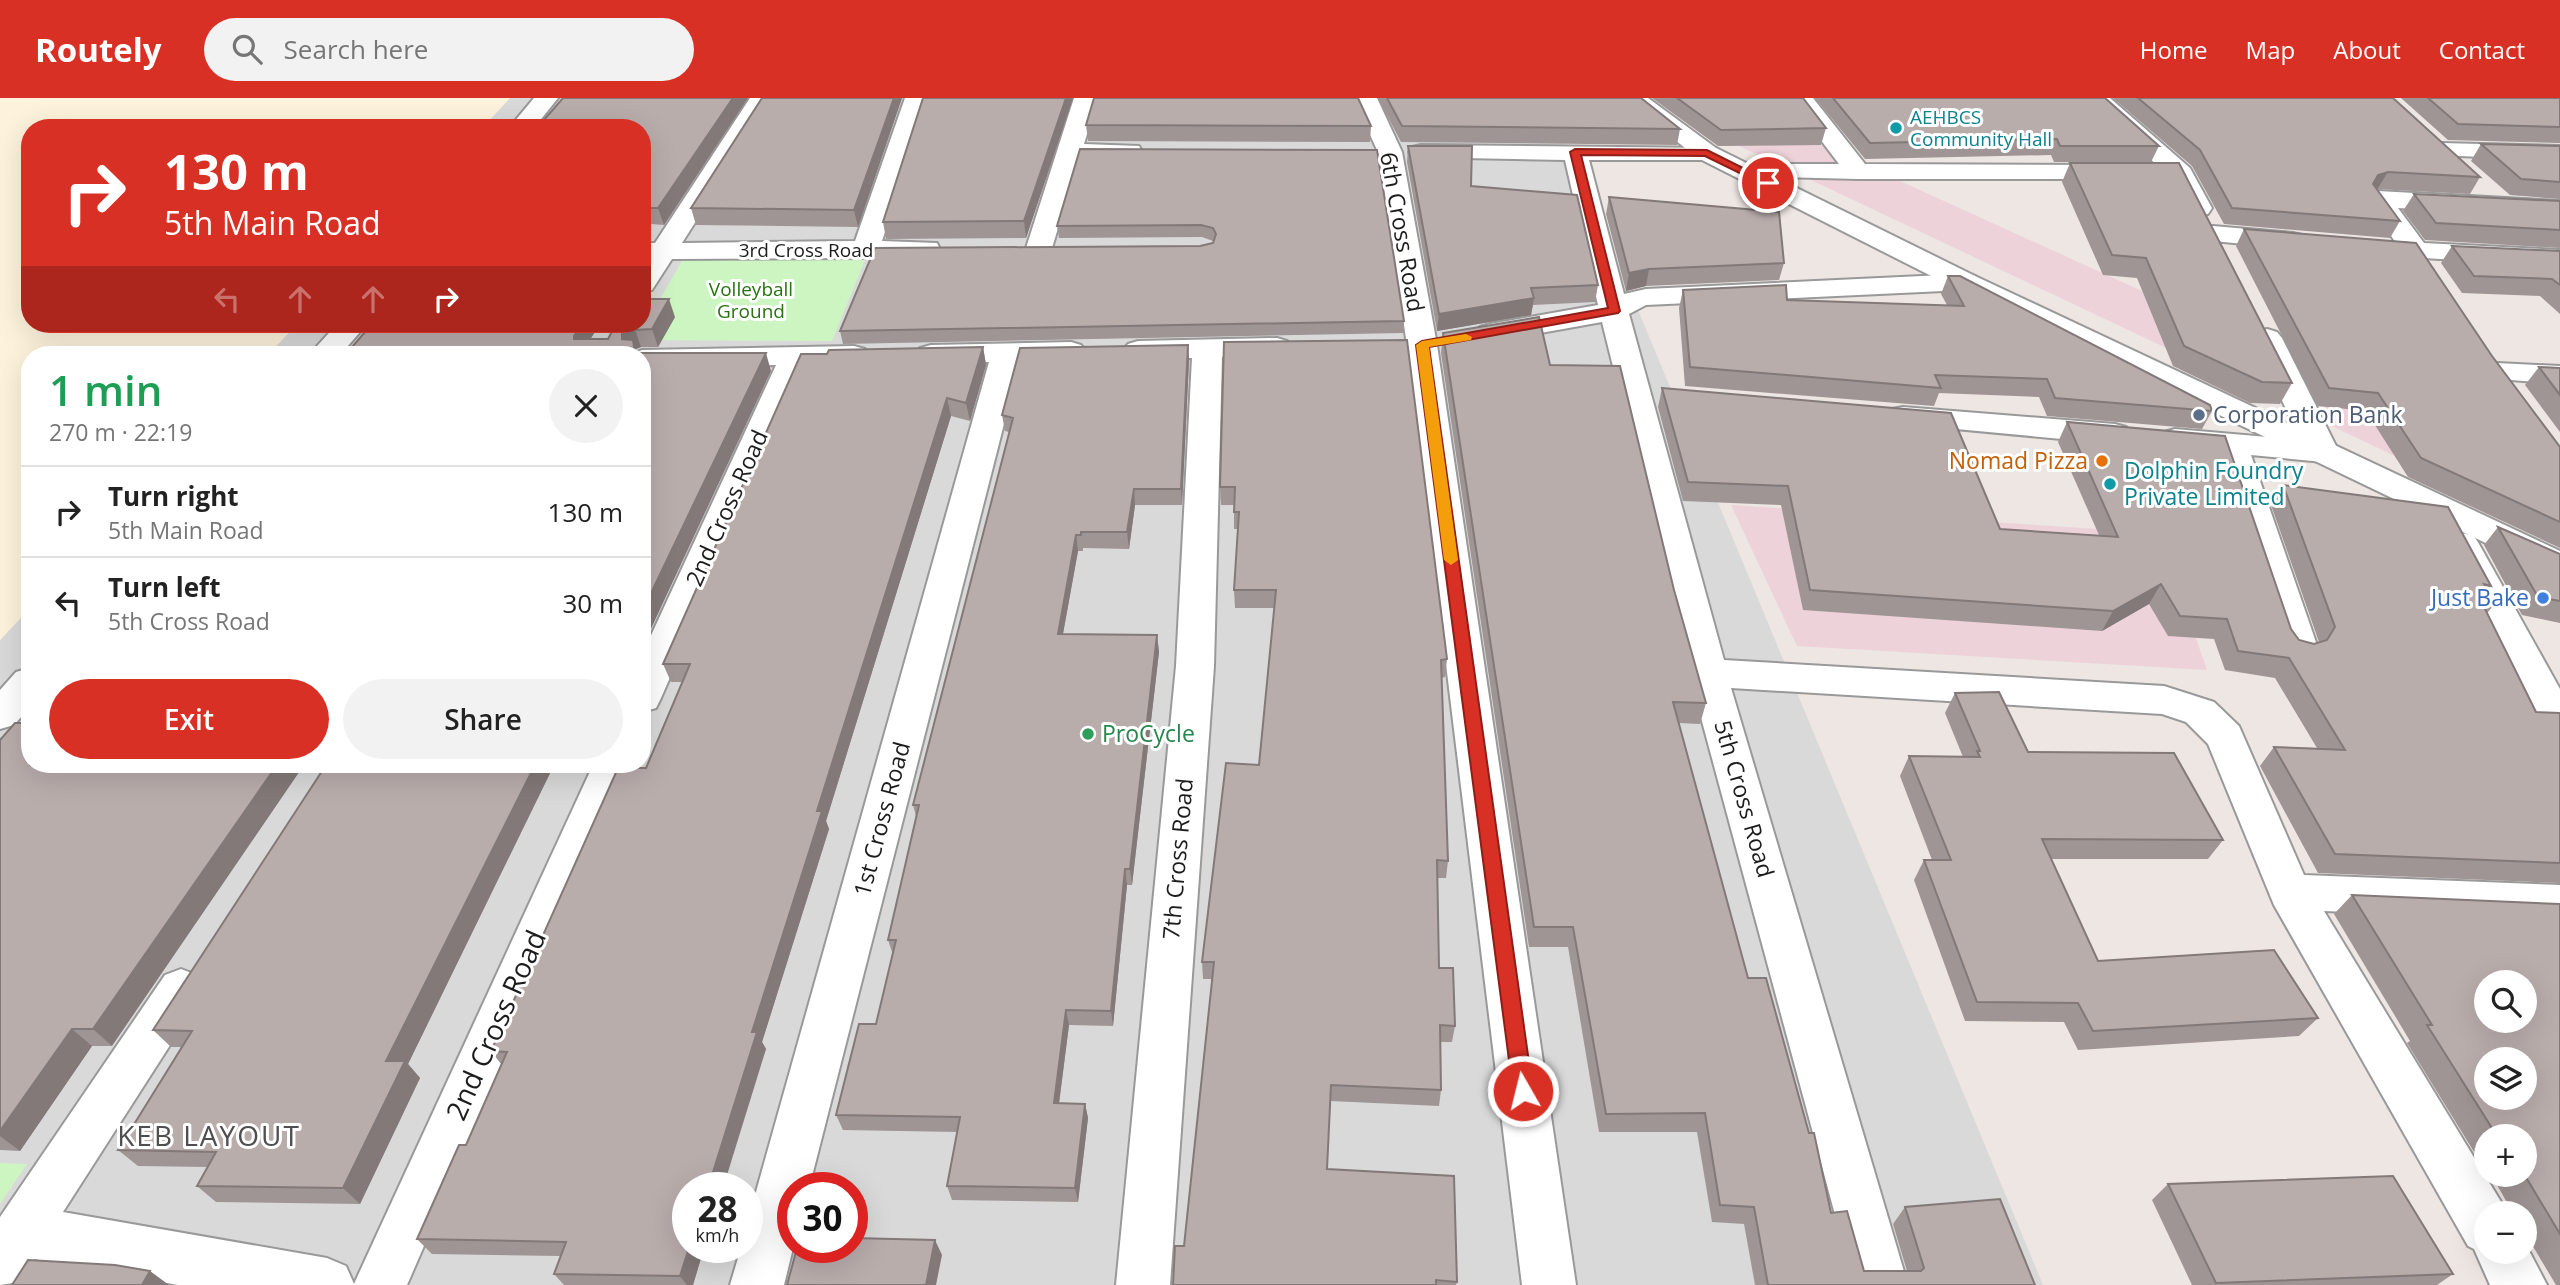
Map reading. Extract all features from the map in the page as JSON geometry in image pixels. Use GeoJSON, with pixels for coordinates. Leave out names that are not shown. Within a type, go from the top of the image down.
{"type":"FeatureCollection","features":[{"type":"Feature","properties":{"kind":"street"},"geometry":{"type":"LineString","coordinates":[[528,119],[546,98]]}},
{"type":"Feature","properties":{"kind":"street"},"geometry":{"type":"LineString","coordinates":[[653,251],[762,98]]}},
{"type":"Feature","properties":{"kind":"street"},"geometry":{"type":"LineString","coordinates":[[866,250],[917,98]]}},
{"type":"Feature","properties":{"kind":"street"},"geometry":{"type":"LineString","coordinates":[[1066,248],[1026,248],[1069,151],[1086,98]]}},
{"type":"Feature","properties":{"kind":"street","name":"6th Cross Road"},"geometry":{"type":"LineString","coordinates":[[1365,98],[1390,152],[1432,342],[1549,1285]]}},
{"type":"Feature","properties":{"kind":"street"},"geometry":{"type":"LineString","coordinates":[[1633,98],[1707,153],[1965,282],[2560,565]]}},
{"type":"Feature","properties":{"kind":"street"},"geometry":{"type":"LineString","coordinates":[[1801,98],[1858,172]]}},
{"type":"Feature","properties":{"kind":"street"},"geometry":{"type":"LineString","coordinates":[[2096,98],[2181,173],[2219,246],[2321,243]]}},
{"type":"Feature","properties":{"kind":"street"},"geometry":{"type":"LineString","coordinates":[[2422,133],[2501,205]]}},
{"type":"Feature","properties":{"kind":"street"},"geometry":{"type":"LineString","coordinates":[[2441,150],[2560,153]]}},
{"type":"Feature","properties":{"kind":"street"},"geometry":{"type":"LineString","coordinates":[[1069,151],[1153,151]]}},
{"type":"Feature","properties":{"kind":"street"},"geometry":{"type":"LineString","coordinates":[[1363,152],[1707,153]]}},
{"type":"Feature","properties":{"kind":"street","name":"5th Cross Road"},"geometry":{"type":"LineString","coordinates":[[1575,152],[1650,394],[1708,673],[1881,1285]]}},
{"type":"Feature","properties":{"kind":"street"},"geometry":{"type":"LineString","coordinates":[[1743,171],[2181,173]]}},
{"type":"Feature","properties":{"kind":"street"},"geometry":{"type":"LineString","coordinates":[[2438,284],[2378,198],[2560,209]]}},
{"type":"Feature","properties":{"kind":"street"},"geometry":{"type":"LineString","coordinates":[[2375,247],[2560,258]]}},
{"type":"Feature","properties":{"kind":"street","name":"3rd Cross Road"},"geometry":{"type":"LineString","coordinates":[[653,251],[959,249]]}},
{"type":"Feature","properties":{"kind":"street"},"geometry":{"type":"LineString","coordinates":[[1432,342],[1621,306],[1646,298],[1965,282]]}},
{"type":"Feature","properties":{"kind":"street"},"geometry":{"type":"LineString","coordinates":[[2256,317],[2323,452]]}},
{"type":"Feature","properties":{"kind":"street"},"geometry":{"type":"LineString","coordinates":[[332,346],[345,333]]}},
{"type":"Feature","properties":{"kind":"street"},"geometry":{"type":"LineString","coordinates":[[651,359],[1301,347]]}},
{"type":"Feature","properties":{"kind":"street","name":"7th Cross Road"},"geometry":{"type":"LineString","coordinates":[[1143,1285],[1195,666],[1207,348]]}},
{"type":"Feature","properties":{"kind":"street","name":"1st Cross Road"},"geometry":{"type":"LineString","coordinates":[[757,1285],[1007,352]]}},
{"type":"Feature","properties":{"kind":"street","name":"2nd Cross Road"},"geometry":{"type":"LineString","coordinates":[[651,678],[795,356]]}},
{"type":"Feature","properties":{"kind":"street"},"geometry":{"type":"LineString","coordinates":[[2519,402],[2490,361],[2560,375]]}},
{"type":"Feature","properties":{"kind":"street"},"geometry":{"type":"LineString","coordinates":[[1872,413],[2323,452]]}},
{"type":"Feature","properties":{"kind":"street"},"geometry":{"type":"LineString","coordinates":[[2231,444],[2299,648]]}},
{"type":"Feature","properties":{"kind":"street"},"geometry":{"type":"LineString","coordinates":[[2445,511],[2560,724]]}},
{"type":"Feature","properties":{"kind":"street"},"geometry":{"type":"LineString","coordinates":[[1708,673],[2164,700],[2200,712],[2225,736],[2289,892],[2474,1206]]}},
{"type":"Feature","properties":{"kind":"street"},"geometry":{"type":"LineString","coordinates":[[0,715],[21,692]]}},
{"type":"Feature","properties":{"kind":"street","name":"2nd Cross Road"},"geometry":{"type":"LineString","coordinates":[[380,1285],[609,773]]}},
{"type":"Feature","properties":{"kind":"street"},"geometry":{"type":"LineString","coordinates":[[2289,892],[2560,903]]}},
{"type":"Feature","properties":{"kind":"street"},"geometry":{"type":"LineString","coordinates":[[206,951],[11,1247],[327,1285]]}},
{"type":"Feature","properties":{"kind":"street"},"geometry":{"type":"LineString","coordinates":[[2508,1264],[2520,1285]]}},
{"type":"Feature","properties":{"kind":"shaded area"},"geometry":{"type":"Polygon","coordinates":[[[0,98],[510,98],[490,119],[21,119],[21,333],[289,333],[276,346],[21,346],[21,618],[0,640],[0,98]]]}},
{"type":"Feature","properties":{"kind":"shaded area"},"geometry":{"type":"Polygon","coordinates":[[[510,98],[1515,98],[1564,141],[1621,269],[2043,1285],[0,1285],[0,640],[21,618],[21,773],[651,773],[651,346],[276,346],[289,333],[651,333],[651,119],[490,119],[510,98]]]}},
{"type":"Feature","properties":{"kind":"shaded area"},"geometry":{"type":"Polygon","coordinates":[[[1788,130],[2509,458],[2469,491],[1737,145],[1788,130]]]}},
{"type":"Feature","properties":{"kind":"shaded area"},"geometry":{"type":"Polygon","coordinates":[[[1731,505],[2159,533],[2207,670],[1797,646],[1731,505]]]}},
{"type":"Feature","properties":{"kind":"green space","name":"Volleyball Ground"},"geometry":{"type":"Polygon","coordinates":[[[683,259],[865,260],[832,341],[637,340],[641,333],[651,333],[651,315],[683,259]]]}},
{"type":"Feature","properties":{"kind":"green space"},"geometry":{"type":"Polygon","coordinates":[[[0,1163],[27,1164],[0,1204],[0,1163]]]}},
{"type":"Feature","properties":{"kind":"building"},"geometry":{"type":"Polygon","coordinates":[[[563,98],[733,98],[658,208],[651,208],[651,119],[545,119],[563,98]]]}},
{"type":"Feature","properties":{"kind":"building"},"geometry":{"type":"Polygon","coordinates":[[[762,98],[894,98],[854,210],[691,208],[762,98]]]}},
{"type":"Feature","properties":{"kind":"building"},"geometry":{"type":"Polygon","coordinates":[[[923,98],[1066,98],[1024,221],[883,222],[923,98]]]}},
{"type":"Feature","properties":{"kind":"building"},"geometry":{"type":"Polygon","coordinates":[[[1094,98],[1358,98],[1371,126],[1086,125],[1094,98]]]}},
{"type":"Feature","properties":{"kind":"building"},"geometry":{"type":"Polygon","coordinates":[[[1387,98],[1641,98],[1680,129],[1402,126],[1387,98]]]}},
{"type":"Feature","properties":{"kind":"building"},"geometry":{"type":"Polygon","coordinates":[[[1677,98],[1803,98],[1826,128],[1721,130],[1677,98]]]}},
{"type":"Feature","properties":{"kind":"building"},"geometry":{"type":"Polygon","coordinates":[[[1833,98],[2105,98],[2159,146],[2060,146],[2057,139],[1870,143],[1833,98]]]}},
{"type":"Feature","properties":{"kind":"building"},"geometry":{"type":"Polygon","coordinates":[[[2138,98],[2393,98],[2480,177],[2388,172],[2378,175],[2373,184],[2400,221],[2232,208],[2200,150],[2138,98]]]}},
{"type":"Feature","properties":{"kind":"building"},"geometry":{"type":"Polygon","coordinates":[[[2428,98],[2560,98],[2560,127],[2458,124],[2428,98]]]}},
{"type":"Feature","properties":{"kind":"building"},"geometry":{"type":"Polygon","coordinates":[[[2481,144],[2560,146],[2560,182],[2521,179],[2481,144]]]}},
{"type":"Feature","properties":{"kind":"building"},"geometry":{"type":"Polygon","coordinates":[[[1408,146],[1472,146],[1471,186],[1577,195],[1598,285],[1531,288],[1534,298],[1439,314],[1408,146]]]}},
{"type":"Feature","properties":{"kind":"building"},"geometry":{"type":"Polygon","coordinates":[[[1080,149],[1377,150],[1404,321],[840,331],[875,248],[1200,246],[1213,243],[1216,234],[1213,228],[1201,225],[1057,226],[1080,149]]]}},
{"type":"Feature","properties":{"kind":"building"},"geometry":{"type":"Polygon","coordinates":[[[2070,163],[2179,163],[2292,383],[2262,382],[2184,346],[2146,258],[2112,255],[2070,163]]]}},
{"type":"Feature","properties":{"kind":"building"},"geometry":{"type":"Polygon","coordinates":[[[2414,194],[2560,201],[2560,230],[2436,223],[2414,194]]]}},
{"type":"Feature","properties":{"kind":"building"},"geometry":{"type":"Polygon","coordinates":[[[1609,197],[1779,212],[1784,263],[1649,269],[1629,273],[1609,197]]]}},
{"type":"Feature","properties":{"kind":"building"},"geometry":{"type":"Polygon","coordinates":[[[2244,229],[2416,243],[2492,356],[2560,447],[2560,522],[2421,458],[2378,393],[2329,388],[2244,229]]]}},
{"type":"Feature","properties":{"kind":"building"},"geometry":{"type":"Polygon","coordinates":[[[2452,246],[2560,251],[2560,285],[2552,279],[2474,276],[2452,246]]]}},
{"type":"Feature","properties":{"kind":"building"},"geometry":{"type":"Polygon","coordinates":[[[1948,276],[1960,276],[2210,405],[2212,411],[2055,398],[2047,379],[1935,375],[1941,388],[1690,367],[1683,290],[1786,285],[1787,300],[1964,306],[1948,276]]]}},
{"type":"Feature","properties":{"kind":"building"},"geometry":{"type":"Polygon","coordinates":[[[651,299],[669,299],[652,329],[651,299]]]}},
{"type":"Feature","properties":{"kind":"building"},"geometry":{"type":"Polygon","coordinates":[[[1539,317],[1550,365],[1620,366],[1674,590],[1706,703],[1673,702],[1748,978],[1766,978],[1809,1133],[1814,1133],[1831,1213],[1847,1211],[1864,1271],[1921,1271],[1924,1268],[1905,1207],[2000,1199],[2035,1285],[1768,1285],[1754,1207],[1720,1205],[1705,1113],[1606,1114],[1573,927],[1534,927],[1443,333],[1539,317]]]}},
{"type":"Feature","properties":{"kind":"building"},"geometry":{"type":"Polygon","coordinates":[[[364,333],[576,333],[574,339],[608,339],[611,333],[625,333],[622,334],[622,339],[633,340],[634,346],[353,346],[364,333]]]}},
{"type":"Feature","properties":{"kind":"building"},"geometry":{"type":"Polygon","coordinates":[[[1407,340],[1447,659],[1441,660],[1448,861],[1437,860],[1439,968],[1453,968],[1455,1026],[1440,1025],[1441,1090],[1331,1085],[1327,1169],[1454,1176],[1457,1282],[1436,1280],[1436,1285],[1173,1285],[1175,1246],[1184,1246],[1214,962],[1202,962],[1226,763],[1259,765],[1276,590],[1234,590],[1239,512],[1234,512],[1235,487],[1220,487],[1224,342],[1407,340]]]}},
{"type":"Feature","properties":{"kind":"building"},"geometry":{"type":"Polygon","coordinates":[[[1188,345],[1181,489],[1134,489],[1127,532],[1081,532],[1081,535],[1076,535],[1058,634],[1157,635],[1130,869],[1125,869],[1111,1011],[1066,1010],[1054,1103],[1085,1104],[1075,1188],[947,1186],[960,1117],[836,1115],[859,1024],[876,1024],[896,940],[888,940],[919,805],[913,805],[1013,418],[1002,415],[1020,348],[1188,345]]]}},
{"type":"Feature","properties":{"kind":"building"},"geometry":{"type":"Polygon","coordinates":[[[983,347],[966,403],[947,398],[817,811],[822,811],[752,1032],[757,1032],[713,1172],[672,1172],[672,1263],[684,1263],[680,1276],[554,1274],[566,1242],[417,1239],[459,1145],[466,1145],[507,1052],[491,1051],[616,773],[651,773],[651,756],[690,664],[663,664],[801,354],[827,354],[829,350],[983,347]]]}},
{"type":"Feature","properties":{"kind":"building"},"geometry":{"type":"Polygon","coordinates":[[[651,353],[766,353],[651,593],[651,353]]]}},
{"type":"Feature","properties":{"kind":"building"},"geometry":{"type":"Polygon","coordinates":[[[2539,367],[2560,368],[2560,395],[2539,367]]]}},
{"type":"Feature","properties":{"kind":"building"},"geometry":{"type":"Polygon","coordinates":[[[1662,388],[1951,413],[2000,529],[2118,537],[2067,422],[2225,436],[2291,629],[2299,640],[2314,644],[2327,640],[2335,627],[2283,485],[2448,507],[2491,586],[2484,584],[2495,604],[2482,603],[2536,712],[2560,713],[2560,863],[2335,854],[2274,747],[2345,750],[2289,658],[2238,651],[2227,619],[2180,616],[2161,584],[2113,611],[1810,590],[1788,486],[1688,482],[1662,388]]]}},
{"type":"Feature","properties":{"kind":"building"},"geometry":{"type":"Polygon","coordinates":[[[2498,527],[2560,554],[2560,601],[2538,597],[2498,527]]]}},
{"type":"Feature","properties":{"kind":"building"},"geometry":{"type":"Polygon","coordinates":[[[1999,692],[2028,752],[2174,753],[2223,840],[2042,839],[2098,961],[2274,950],[2318,1018],[2093,1031],[2078,1003],[1977,1002],[1924,860],[1951,860],[1909,756],[1980,757],[1977,751],[1980,751],[1955,693],[1999,692]]]}},
{"type":"Feature","properties":{"kind":"building"},"geometry":{"type":"Polygon","coordinates":[[[15,723],[21,723],[21,773],[271,773],[93,1029],[72,1029],[0,1131],[0,740],[15,723]]]}},
{"type":"Feature","properties":{"kind":"building"},"geometry":{"type":"Polygon","coordinates":[[[321,773],[531,773],[386,1061],[405,1061],[343,1188],[197,1186],[216,1152],[118,1150],[192,1031],[153,1030],[321,773]]]}},
{"type":"Feature","properties":{"kind":"building"},"geometry":{"type":"Polygon","coordinates":[[[2352,895],[2560,904],[2560,1234],[2532,1187],[2537,1187],[2537,1124],[2489,1124],[2481,1110],[2537,1110],[2537,1047],[2474,1047],[2474,1100],[2427,1025],[2432,1025],[2352,895]]]}},
{"type":"Feature","properties":{"kind":"building"},"geometry":{"type":"Polygon","coordinates":[[[2393,1176],[2453,1274],[2216,1283],[2168,1184],[2393,1176]]]}},
{"type":"Feature","properties":{"kind":"building"},"geometry":{"type":"Polygon","coordinates":[[[868,1238],[935,1240],[926,1285],[787,1285],[793,1263],[868,1263],[868,1238]]]}},
{"type":"Feature","properties":{"kind":"building"},"geometry":{"type":"Polygon","coordinates":[[[28,1260],[115,1265],[150,1271],[142,1285],[12,1285],[28,1260]]]}},
{"type":"Feature","properties":{"kind":"slow traffic"},"geometry":{"type":"LineString","coordinates":[[1451,560],[1422,345],[1466,337]]}},
{"type":"Feature","properties":{"kind":"place","name":"AEHBCS Community Hall"},"geometry":{"type":"Point","coordinates":[1896,128]}},
{"type":"Feature","properties":{"kind":"place","name":"Corporation Bank"},"geometry":{"type":"Point","coordinates":[2199,415]}},
{"type":"Feature","properties":{"kind":"place","name":"Nomad Pizza"},"geometry":{"type":"Point","coordinates":[2102,461]}},
{"type":"Feature","properties":{"kind":"place","name":"Dolphin Foundry Private Limited"},"geometry":{"type":"Point","coordinates":[2110,484]}},
{"type":"Feature","properties":{"kind":"place","name":"Just Bake"},"geometry":{"type":"Point","coordinates":[2543,598]}},
{"type":"Feature","properties":{"kind":"place","name":"ProCycle"},"geometry":{"type":"Point","coordinates":[1088,734]}},
{"type":"Feature","properties":{"kind":"district","name":"KEB LAYOUT"},"geometry":{"type":"Point","coordinates":[209,1136]}},
{"type":"Feature","properties":{"kind":"route"},"geometry":{"type":"LineString","coordinates":[[1523,1091],[1422,345],[1614,311],[1575,152],[1707,153],[1768,183]]}}]}
